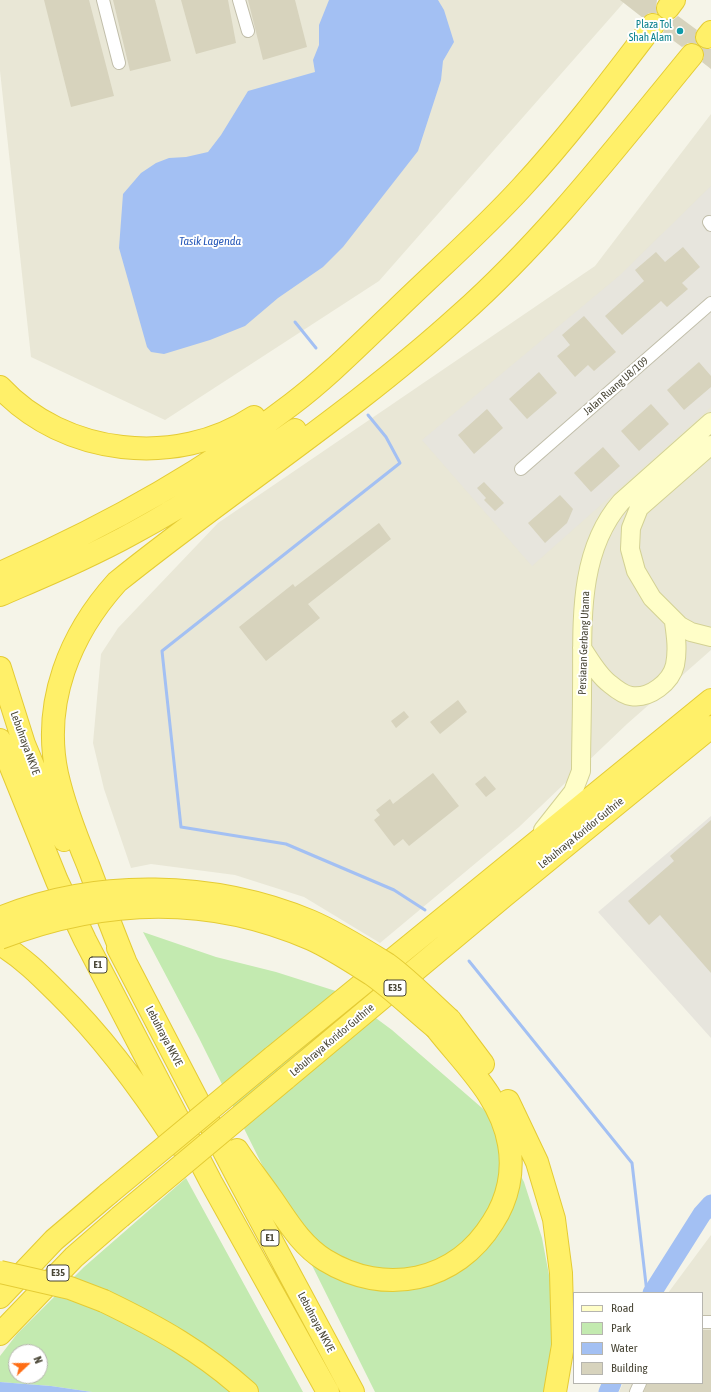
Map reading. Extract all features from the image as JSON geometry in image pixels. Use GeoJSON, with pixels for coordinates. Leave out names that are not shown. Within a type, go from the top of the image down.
{"type":"FeatureCollection","features":[{"type":"Feature","properties":{"kind":"highway"},"geometry":{"type":"LineString","coordinates":[[0,595],[13,575],[159,493],[266,424],[353,353],[522,187],[597,97],[653,25]]}},
{"type":"Feature","properties":{"kind":"highway"},"geometry":{"type":"LineString","coordinates":[[125,961],[73,829],[57,773],[53,734],[54,710],[59,684],[74,644],[94,610],[117,582],[367,394],[459,317],[500,278],[552,224],[692,55]]}},
{"type":"Feature","properties":{"kind":"highway"},"geometry":{"type":"LineString","coordinates":[[0,387],[6,394],[44,422],[80,438],[124,448],[158,449],[195,443],[234,428],[279,400],[296,392],[310,389]]}},
{"type":"Feature","properties":{"kind":"highway"},"geometry":{"type":"LineString","coordinates":[[13,575],[84,558],[176,509],[215,485],[330,405],[367,394]]}},
{"type":"Feature","properties":{"kind":"highway","name":"Lebuhraya NKVE"},"geometry":{"type":"LineString","coordinates":[[0,668],[24,744],[65,842],[239,1180],[353,1392]]}},
{"type":"Feature","properties":{"kind":"highway"},"geometry":{"type":"LineString","coordinates":[[677,728],[683,713],[711,683]]}},
{"type":"Feature","properties":{"kind":"highway","name":"Lebuhraya Koridor Guthrie"},"geometry":{"type":"LineString","coordinates":[[0,1297],[54,1240],[108,1194],[273,1057],[711,700]]}},
{"type":"Feature","properties":{"kind":"highway","name":"Lebuhraya Koridor Guthrie"},"geometry":{"type":"LineString","coordinates":[[0,1334],[74,1257],[120,1217],[504,896],[711,727]]}},
{"type":"Feature","properties":{"kind":"highway","name":"Lebuhraya NKVE"},"geometry":{"type":"LineString","coordinates":[[0,740],[71,911],[211,1182],[328,1392]]}},
{"type":"Feature","properties":{"kind":"highway"},"geometry":{"type":"LineString","coordinates":[[682,751],[711,740]]}},
{"type":"Feature","properties":{"kind":"highway"},"geometry":{"type":"LineString","coordinates":[[0,918],[17,911],[58,900],[114,890],[164,889],[216,894],[252,902],[310,921],[388,965],[443,1024],[505,1096],[537,1162],[554,1219],[561,1273],[563,1345],[555,1392]]}},
{"type":"Feature","properties":{"kind":"highway"},"geometry":{"type":"LineString","coordinates":[[0,938],[25,928],[65,917],[119,908],[174,907],[218,910],[263,921],[312,940],[372,975],[443,1024],[498,1109],[510,1145],[511,1172],[508,1190],[497,1216],[483,1237],[472,1250],[451,1265],[422,1277],[400,1281],[365,1278],[325,1260],[308,1247],[293,1231],[189,1082]]}},
{"type":"Feature","properties":{"kind":"highway"},"geometry":{"type":"LineString","coordinates":[[0,944],[40,975],[95,1030],[133,1079],[181,1150],[196,1168],[211,1182]]}},
{"type":"Feature","properties":{"kind":"highway"},"geometry":{"type":"LineString","coordinates":[[0,1272],[70,1288],[104,1301],[138,1317],[187,1344],[230,1376],[247,1392]]}},
{"type":"Feature","properties":{"kind":"main road","name":"Persiaran Gerbang Utama"},"geometry":{"type":"LineString","coordinates":[[530,848],[573,792],[580,776],[583,600],[589,570],[598,540],[609,518],[621,502],[711,422]]}},
{"type":"Feature","properties":{"kind":"main road"},"geometry":{"type":"LineString","coordinates":[[711,445],[639,508],[631,528],[630,549],[636,571],[652,598],[674,622],[691,632],[711,637]]}},
{"type":"Feature","properties":{"kind":"main road"},"geometry":{"type":"LineString","coordinates":[[582,648],[609,683],[631,696],[641,696],[663,685],[670,675],[674,666],[676,653],[674,622]]}},
{"type":"Feature","properties":{"kind":"street"},"geometry":{"type":"LineString","coordinates":[[103,0],[119,63]]}},
{"type":"Feature","properties":{"kind":"street"},"geometry":{"type":"LineString","coordinates":[[239,0],[248,31]]}},
{"type":"Feature","properties":{"kind":"street","name":"Jalan Ruang U8/109"},"geometry":{"type":"LineString","coordinates":[[521,469],[711,303]]}},
{"type":"Feature","properties":{"kind":"shaded area"},"geometry":{"type":"Polygon","coordinates":[[[0,0],[626,0],[379,281],[165,420],[31,357],[0,71],[0,0]]]}},
{"type":"Feature","properties":{"kind":"shaded area"},"geometry":{"type":"Polygon","coordinates":[[[711,114],[711,650],[627,724],[519,827],[380,943],[304,897],[235,875],[151,864],[131,868],[104,789],[93,743],[101,654],[118,628],[218,523],[595,266],[711,114]]]}},
{"type":"Feature","properties":{"kind":"shaded area"},"geometry":{"type":"Polygon","coordinates":[[[711,186],[711,407],[532,566],[422,440],[619,276],[711,186]]]}},
{"type":"Feature","properties":{"kind":"shaded area"},"geometry":{"type":"Polygon","coordinates":[[[711,816],[711,1038],[598,912],[711,816]]]}},
{"type":"Feature","properties":{"kind":"shaded area"},"geometry":{"type":"Polygon","coordinates":[[[711,1235],[711,1392],[619,1392],[623,1384],[703,1384],[703,1292],[669,1292],[711,1235]]]}},
{"type":"Feature","properties":{"kind":"green space"},"geometry":{"type":"Polygon","coordinates":[[[143,932],[216,957],[276,972],[342,993],[392,1030],[489,1114],[524,1182],[542,1238],[553,1296],[550,1367],[546,1392],[375,1392],[199,1038],[143,932]]]}},
{"type":"Feature","properties":{"kind":"green space"},"geometry":{"type":"Polygon","coordinates":[[[186,1178],[303,1392],[92,1392],[26,1384],[48,1384],[48,1344],[9,1344],[17,1334],[84,1267],[186,1178]]]}},
{"type":"Feature","properties":{"kind":"green space"},"geometry":{"type":"Polygon","coordinates":[[[8,1346],[8,1383],[0,1382],[0,1356],[8,1346]]]}},
{"type":"Feature","properties":{"kind":"water","name":"Tasik Lagenda"},"geometry":{"type":"Polygon","coordinates":[[[329,0],[438,0],[444,10],[454,42],[443,61],[441,80],[418,151],[343,247],[323,267],[278,298],[245,326],[210,340],[164,354],[151,352],[147,347],[119,248],[123,194],[141,173],[156,163],[169,158],[186,157],[208,152],[221,135],[248,91],[315,72],[313,60],[319,45],[319,25],[329,0]]]}},
{"type":"Feature","properties":{"kind":"water"},"geometry":{"type":"Polygon","coordinates":[[[0,1382],[8,1383],[8,1384],[51,1386],[92,1392],[0,1392],[0,1382]]]}},
{"type":"Feature","properties":{"kind":"building"},"geometry":{"type":"Polygon","coordinates":[[[44,0],[89,0],[114,96],[71,107],[44,0]]]}},
{"type":"Feature","properties":{"kind":"building"},"geometry":{"type":"Polygon","coordinates":[[[113,0],[155,0],[171,61],[130,71],[113,0]]]}},
{"type":"Feature","properties":{"kind":"building"},"geometry":{"type":"Polygon","coordinates":[[[181,0],[228,0],[236,43],[196,54],[181,0]]]}},
{"type":"Feature","properties":{"kind":"building"},"geometry":{"type":"Polygon","coordinates":[[[248,0],[295,0],[307,47],[263,60],[248,0]]]}},
{"type":"Feature","properties":{"kind":"building"},"geometry":{"type":"Polygon","coordinates":[[[620,0],[657,0],[657,13],[649,13],[643,18],[620,0]]]}},
{"type":"Feature","properties":{"kind":"building"},"geometry":{"type":"Polygon","coordinates":[[[678,16],[697,30],[695,36],[697,44],[688,43],[682,47],[663,33],[665,26],[664,19],[673,20],[678,16]]]}},
{"type":"Feature","properties":{"kind":"building"},"geometry":{"type":"Polygon","coordinates":[[[702,48],[711,49],[711,69],[702,62],[704,57],[702,48]]]}},
{"type":"Feature","properties":{"kind":"building"},"geometry":{"type":"Polygon","coordinates":[[[683,247],[700,267],[682,283],[688,289],[667,307],[661,301],[622,335],[605,316],[644,281],[635,270],[656,252],[665,262],[683,247]]]}},
{"type":"Feature","properties":{"kind":"building"},"geometry":{"type":"Polygon","coordinates":[[[584,316],[616,352],[594,371],[588,365],[575,377],[557,356],[570,345],[562,335],[584,316]]]}},
{"type":"Feature","properties":{"kind":"building"},"geometry":{"type":"Polygon","coordinates":[[[699,362],[711,376],[711,387],[684,410],[667,390],[699,362]]]}},
{"type":"Feature","properties":{"kind":"building"},"geometry":{"type":"Polygon","coordinates":[[[539,372],[557,393],[527,419],[509,399],[539,372]]]}},
{"type":"Feature","properties":{"kind":"building"},"geometry":{"type":"Polygon","coordinates":[[[651,404],[669,424],[639,451],[621,431],[651,404]]]}},
{"type":"Feature","properties":{"kind":"building"},"geometry":{"type":"Polygon","coordinates":[[[487,409],[503,428],[474,454],[458,435],[487,409]]]}},
{"type":"Feature","properties":{"kind":"building"},"geometry":{"type":"Polygon","coordinates":[[[603,447],[620,466],[591,492],[574,473],[603,447]]]}},
{"type":"Feature","properties":{"kind":"building"},"geometry":{"type":"Polygon","coordinates":[[[484,482],[504,503],[495,511],[484,500],[486,498],[477,488],[484,482]]]}},
{"type":"Feature","properties":{"kind":"building"},"geometry":{"type":"Polygon","coordinates":[[[560,495],[573,509],[567,523],[545,543],[528,523],[560,495]]]}},
{"type":"Feature","properties":{"kind":"building"},"geometry":{"type":"Polygon","coordinates":[[[379,523],[391,539],[308,604],[320,618],[266,661],[239,627],[293,584],[295,587],[379,523]]]}},
{"type":"Feature","properties":{"kind":"building"},"geometry":{"type":"Polygon","coordinates":[[[458,700],[467,712],[440,734],[430,722],[458,700]]]}},
{"type":"Feature","properties":{"kind":"building"},"geometry":{"type":"Polygon","coordinates":[[[404,711],[409,717],[396,728],[391,721],[404,711]]]}},
{"type":"Feature","properties":{"kind":"building"},"geometry":{"type":"Polygon","coordinates":[[[433,773],[459,806],[409,846],[403,839],[394,846],[374,820],[380,815],[376,810],[390,799],[393,804],[433,773]]]}},
{"type":"Feature","properties":{"kind":"building"},"geometry":{"type":"Polygon","coordinates":[[[485,776],[496,789],[486,797],[475,784],[485,776]]]}},
{"type":"Feature","properties":{"kind":"building"},"geometry":{"type":"Polygon","coordinates":[[[711,820],[711,973],[660,915],[649,925],[628,901],[674,861],[670,856],[711,820]]]}},
{"type":"Feature","properties":{"kind":"building"},"geometry":{"type":"Polygon","coordinates":[[[703,1330],[711,1330],[711,1392],[644,1392],[647,1384],[703,1384],[703,1330]]]}},
{"type":"Feature","properties":{"kind":"waterway"},"geometry":{"type":"LineString","coordinates":[[295,322],[316,348]]}},
{"type":"Feature","properties":{"kind":"waterway"},"geometry":{"type":"LineString","coordinates":[[368,415],[386,437],[400,463],[162,651],[181,827],[286,844],[394,890],[425,910]]}},
{"type":"Feature","properties":{"kind":"waterway"},"geometry":{"type":"LineString","coordinates":[[469,961],[632,1163],[647,1292]]}},
{"type":"Feature","properties":{"kind":"waterway"},"geometry":{"type":"LineString","coordinates":[[653,1292],[702,1214],[711,1204]]}},
{"type":"Feature","properties":{"kind":"waterway"},"geometry":{"type":"LineString","coordinates":[[608,1392],[612,1384]]}},
{"type":"Feature","properties":{"kind":"place","name":"Plaza Tol Shah Alam"},"geometry":{"type":"Point","coordinates":[680,31]}}]}
